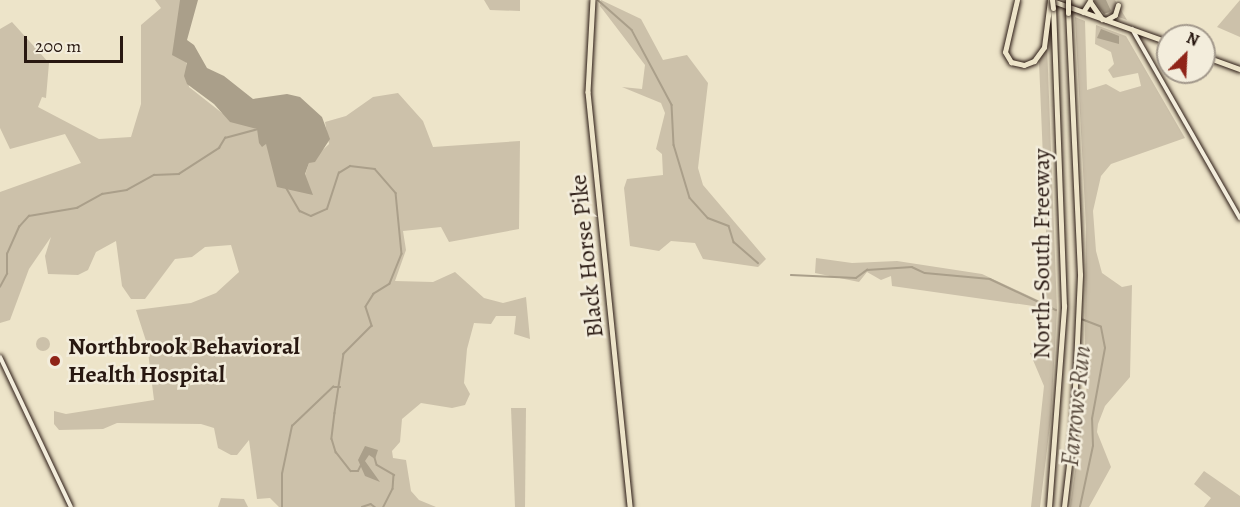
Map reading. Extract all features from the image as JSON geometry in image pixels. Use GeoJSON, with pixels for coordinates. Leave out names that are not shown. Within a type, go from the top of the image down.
{"type":"FeatureCollection","features":[{"type":"Feature","properties":{"kind":"highway","name":"North-South Freeway"},"geometry":{"type":"LineString","coordinates":[[1065,507],[1073,430],[1080,274],[1068,0]]}},
{"type":"Feature","properties":{"kind":"highway"},"geometry":{"type":"LineString","coordinates":[[1083,12],[1090,1],[1104,20]]}},
{"type":"Feature","properties":{"kind":"highway"},"geometry":{"type":"LineString","coordinates":[[1018,2],[1005,52],[1011,62],[1024,65],[1034,61],[1044,47],[1051,3]]}},
{"type":"Feature","properties":{"kind":"highway","name":"North-South Freeway"},"geometry":{"type":"LineString","coordinates":[[1049,507],[1064,306],[1051,3]]}},
{"type":"Feature","properties":{"kind":"main road","name":"Black Horse Pike"},"geometry":{"type":"LineString","coordinates":[[593,0],[588,92],[630,507]]}},
{"type":"Feature","properties":{"kind":"main road"},"geometry":{"type":"LineString","coordinates":[[1051,3],[1061,4],[1156,38]]}},
{"type":"Feature","properties":{"kind":"main road"},"geometry":{"type":"LineString","coordinates":[[1104,20],[1115,15],[1118,5]]}},
{"type":"Feature","properties":{"kind":"main road"},"geometry":{"type":"LineString","coordinates":[[1132,29],[1240,218]]}},
{"type":"Feature","properties":{"kind":"main road"},"geometry":{"type":"LineString","coordinates":[[1216,60],[1240,69]]}},
{"type":"Feature","properties":{"kind":"main road"},"geometry":{"type":"LineString","coordinates":[[0,357],[71,507]]}},
{"type":"Feature","properties":{"kind":"shaded area"},"geometry":{"type":"Polygon","coordinates":[[[155,0],[180,0],[189,87],[222,113],[257,129],[266,144],[305,175],[309,163],[329,144],[325,122],[346,116],[373,97],[398,93],[423,121],[433,147],[520,141],[519,229],[449,242],[441,227],[403,231],[406,250],[395,281],[433,282],[455,272],[484,298],[503,303],[526,297],[530,339],[514,334],[516,316],[496,316],[491,324],[474,323],[467,349],[464,383],[470,394],[465,405],[452,408],[421,403],[402,419],[400,442],[392,451],[393,458],[406,460],[411,491],[419,500],[436,507],[279,507],[270,498],[257,499],[249,440],[237,455],[231,455],[218,448],[214,428],[201,424],[117,423],[103,429],[59,430],[54,424],[54,411],[66,414],[154,400],[147,344],[136,310],[191,303],[216,293],[239,272],[231,245],[205,247],[192,257],[175,259],[145,299],[131,299],[122,286],[116,241],[96,252],[88,270],[78,275],[48,274],[45,256],[51,237],[29,269],[10,320],[0,323],[0,192],[81,163],[65,134],[10,149],[0,128],[0,29],[12,22],[49,63],[46,98],[42,97],[38,107],[99,139],[131,137],[141,104],[141,25],[161,8],[155,0]]]}},
{"type":"Feature","properties":{"kind":"shaded area"},"geometry":{"type":"Polygon","coordinates":[[[180,0],[198,0],[187,40],[194,45],[207,68],[224,76],[253,99],[287,94],[300,97],[322,117],[330,139],[315,162],[309,163],[305,174],[313,195],[277,187],[266,144],[262,147],[259,143],[257,129],[230,122],[214,104],[187,84],[184,76],[187,63],[172,55],[180,0]]]}},
{"type":"Feature","properties":{"kind":"shaded area"},"geometry":{"type":"Polygon","coordinates":[[[484,0],[520,0],[520,11],[490,10],[484,0]]]}},
{"type":"Feature","properties":{"kind":"shaded area"},"geometry":{"type":"Polygon","coordinates":[[[601,0],[641,19],[663,60],[687,55],[708,83],[698,168],[703,185],[766,259],[758,267],[703,259],[695,243],[671,241],[659,251],[630,246],[624,188],[627,179],[663,175],[662,154],[656,149],[665,113],[661,103],[622,87],[642,89],[645,65],[600,6],[601,0]]]}},
{"type":"Feature","properties":{"kind":"shaded area"},"geometry":{"type":"Polygon","coordinates":[[[1094,0],[1115,0],[1127,20],[1093,8],[1094,0]]]}},
{"type":"Feature","properties":{"kind":"shaded area"},"geometry":{"type":"Polygon","coordinates":[[[1094,0],[1106,0],[1111,11],[1104,14],[1094,0]]]}},
{"type":"Feature","properties":{"kind":"shaded area"},"geometry":{"type":"Polygon","coordinates":[[[1240,0],[1240,37],[1217,27],[1240,0]]]}},
{"type":"Feature","properties":{"kind":"shaded area"},"geometry":{"type":"Polygon","coordinates":[[[1075,17],[1085,21],[1087,90],[1106,84],[1120,92],[1141,86],[1138,73],[1113,78],[1108,70],[1114,64],[1111,52],[1095,44],[1096,25],[1126,36],[1185,138],[1111,164],[1101,176],[1093,211],[1096,251],[1102,273],[1122,287],[1132,285],[1130,377],[1105,406],[1098,424],[1097,432],[1111,467],[1089,507],[1070,507],[1089,371],[1085,348],[1086,227],[1075,17]]]}},
{"type":"Feature","properties":{"kind":"shaded area"},"geometry":{"type":"Polygon","coordinates":[[[1101,29],[1119,36],[1119,44],[1097,38],[1101,29]]]}},
{"type":"Feature","properties":{"kind":"shaded area"},"geometry":{"type":"Polygon","coordinates":[[[1047,44],[1057,310],[1051,417],[1040,507],[1031,507],[1044,386],[1030,353],[1048,352],[1047,308],[892,286],[891,276],[881,280],[867,272],[859,282],[815,273],[816,258],[852,263],[897,261],[982,274],[1040,301],[1045,298],[1040,286],[1048,279],[1039,62],[1047,44]]]}},
{"type":"Feature","properties":{"kind":"shaded area"},"geometry":{"type":"Polygon","coordinates":[[[40,337],[46,337],[50,344],[46,351],[40,351],[36,347],[36,341],[40,337]]]}},
{"type":"Feature","properties":{"kind":"shaded area"},"geometry":{"type":"Polygon","coordinates":[[[511,408],[526,408],[525,507],[515,507],[511,408]]]}},
{"type":"Feature","properties":{"kind":"shaded area"},"geometry":{"type":"Polygon","coordinates":[[[365,446],[378,450],[375,459],[369,455],[365,461],[380,482],[365,476],[358,460],[365,446]]]}},
{"type":"Feature","properties":{"kind":"shaded area"},"geometry":{"type":"Polygon","coordinates":[[[1204,471],[1240,496],[1240,507],[1204,507],[1211,498],[1194,484],[1204,471]]]}},
{"type":"Feature","properties":{"kind":"shaded area"},"geometry":{"type":"Polygon","coordinates":[[[221,498],[244,499],[248,507],[218,507],[221,498]]]}},
{"type":"Feature","properties":{"kind":"waterway","name":"Farrows Run"},"geometry":{"type":"LineString","coordinates":[[598,0],[632,30],[672,105],[674,145],[690,198],[708,218],[729,226],[734,242],[758,263]]}},
{"type":"Feature","properties":{"kind":"waterway"},"geometry":{"type":"LineString","coordinates":[[0,287],[7,274],[7,254],[19,227],[29,216],[77,208],[102,194],[127,190],[154,175],[179,174],[219,148],[225,138],[258,129]]}},
{"type":"Feature","properties":{"kind":"waterway"},"geometry":{"type":"LineString","coordinates":[[286,187],[300,211],[311,216],[327,209],[339,173],[350,166],[375,169],[396,193],[402,254],[390,284],[374,294],[366,307],[372,326],[344,354],[335,413],[332,439],[336,452],[351,471],[358,471],[362,463]]}},
{"type":"Feature","properties":{"kind":"waterway","name":"Farrows Run"},"geometry":{"type":"LineString","coordinates":[[791,275],[856,278],[867,270],[912,267],[925,273],[990,279],[1056,310]]}},
{"type":"Feature","properties":{"kind":"waterway","name":"Farrows Run"},"geometry":{"type":"LineString","coordinates":[[1080,507],[1093,446],[1092,419],[1105,348],[1101,327],[1083,320]]}},
{"type":"Feature","properties":{"kind":"waterway"},"geometry":{"type":"LineString","coordinates":[[282,507],[282,474],[292,426],[333,387],[340,387]]}},
{"type":"Feature","properties":{"kind":"waterway"},"geometry":{"type":"LineString","coordinates":[[375,458],[377,465],[394,475],[393,489],[384,507]]}},
{"type":"Feature","properties":{"kind":"waterway"},"geometry":{"type":"LineString","coordinates":[[362,507],[371,504],[375,507]]}},
{"type":"Feature","properties":{"kind":"place","name":"Northbrook Behavioral Health Hospital"},"geometry":{"type":"Point","coordinates":[55,361]}}]}
